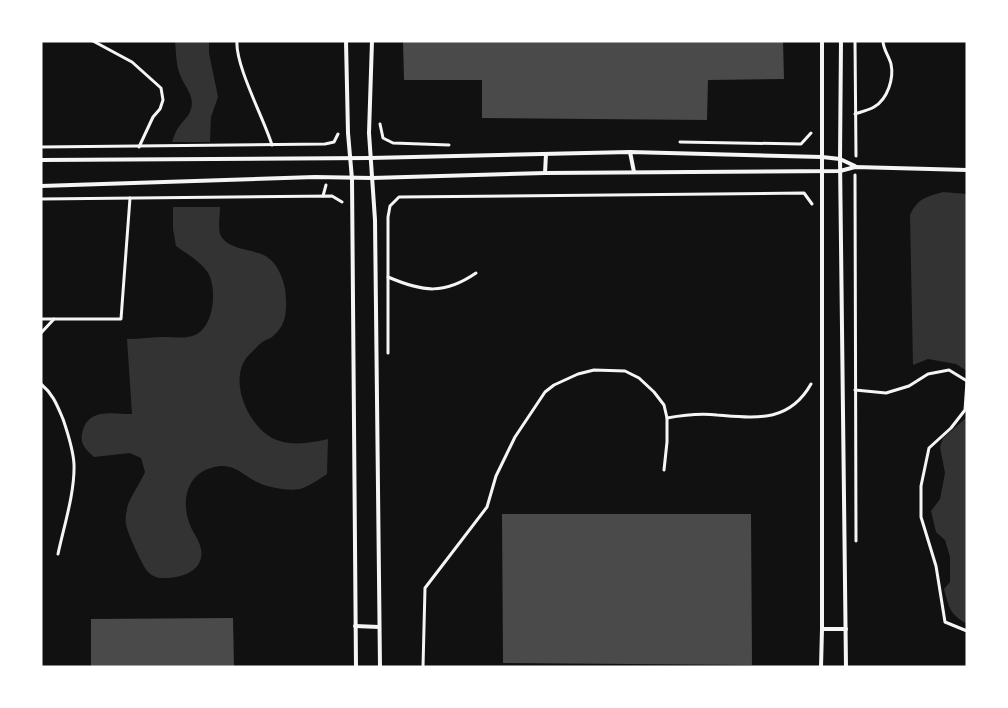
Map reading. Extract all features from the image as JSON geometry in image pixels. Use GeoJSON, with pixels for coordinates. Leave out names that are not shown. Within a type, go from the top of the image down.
{"type":"FeatureCollection","features":[{"type":"Feature","properties":{"kind":"lane"},"geometry":{"type":"LineString","coordinates":[[346,41],[348,134],[352,179],[356,667]]}},
{"type":"Feature","properties":{"kind":"lane"},"geometry":{"type":"LineString","coordinates":[[372,41],[369,133],[375,220],[380,667]]}},
{"type":"Feature","properties":{"kind":"lane"},"geometry":{"type":"LineString","coordinates":[[821,667],[822,41]]}},
{"type":"Feature","properties":{"kind":"lane"},"geometry":{"type":"LineString","coordinates":[[841,41],[840,172],[846,667]]}},
{"type":"Feature","properties":{"kind":"lane"},"geometry":{"type":"LineString","coordinates":[[41,160],[370,158],[630,152],[822,157],[840,160],[855,167]]}},
{"type":"Feature","properties":{"kind":"lane"},"geometry":{"type":"LineString","coordinates":[[630,152],[634,172]]}},
{"type":"Feature","properties":{"kind":"lane"},"geometry":{"type":"LineString","coordinates":[[545,173],[546,154]]}},
{"type":"Feature","properties":{"kind":"lane"},"geometry":{"type":"LineString","coordinates":[[41,186],[315,177],[352,179],[545,173],[840,172],[855,167],[967,170]]}},
{"type":"Feature","properties":{"kind":"lane"},"geometry":{"type":"LineString","coordinates":[[355,626],[379,627]]}},
{"type":"Feature","properties":{"kind":"lane"},"geometry":{"type":"LineString","coordinates":[[822,629],[846,629]]}},
{"type":"Feature","properties":{"kind":"path"},"geometry":{"type":"LineString","coordinates":[[93,41],[132,62],[161,88],[163,100],[160,109],[153,117],[139,147]]}},
{"type":"Feature","properties":{"kind":"path"},"geometry":{"type":"LineString","coordinates":[[237,41],[236,50],[272,145]]}},
{"type":"Feature","properties":{"kind":"path"},"geometry":{"type":"LineString","coordinates":[[855,41],[856,548]]}},
{"type":"Feature","properties":{"kind":"path"},"geometry":{"type":"LineString","coordinates":[[855,114],[875,106],[889,90],[892,66],[883,46],[883,41]]}},
{"type":"Feature","properties":{"kind":"path"},"geometry":{"type":"LineString","coordinates":[[378,118],[383,138],[393,143],[456,145]]}},
{"type":"Feature","properties":{"kind":"path"},"geometry":{"type":"LineString","coordinates":[[676,142],[801,144],[811,134],[811,125]]}},
{"type":"Feature","properties":{"kind":"path"},"geometry":{"type":"LineString","coordinates":[[41,147],[326,144],[334,142],[338,134],[338,126]]}},
{"type":"Feature","properties":{"kind":"path"},"geometry":{"type":"LineString","coordinates":[[388,357],[388,217],[390,206],[399,197],[804,193],[813,204]]}},
{"type":"Feature","properties":{"kind":"path"},"geometry":{"type":"LineString","coordinates":[[41,199],[332,196],[343,202],[345,210]]}},
{"type":"Feature","properties":{"kind":"path"},"geometry":{"type":"LineString","coordinates":[[41,319],[121,319],[130,198]]}},
{"type":"Feature","properties":{"kind":"path"},"geometry":{"type":"LineString","coordinates":[[388,277],[402,283],[437,290],[451,287],[476,273]]}},
{"type":"Feature","properties":{"kind":"path"},"geometry":{"type":"LineString","coordinates":[[41,333],[54,319]]}},
{"type":"Feature","properties":{"kind":"path"},"geometry":{"type":"LineString","coordinates":[[423,667],[425,588],[487,507],[496,476],[515,437],[545,392],[578,374],[594,370],[625,371],[639,378],[664,405],[667,418],[667,442],[664,470]]}},
{"type":"Feature","properties":{"kind":"path"},"geometry":{"type":"LineString","coordinates":[[855,390],[886,393],[909,386],[928,374],[949,370],[967,381],[965,410],[951,428],[929,448],[921,486],[921,517],[936,566],[945,622],[967,631]]}},
{"type":"Feature","properties":{"kind":"path"},"geometry":{"type":"LineString","coordinates":[[667,418],[689,414],[747,418],[765,417],[782,413],[794,406],[807,392],[814,379]]}},
{"type":"Feature","properties":{"kind":"path"},"geometry":{"type":"LineString","coordinates":[[41,384],[50,391],[57,403],[72,447],[74,462],[74,478],[58,554]]}},
{"type":"Feature","properties":{"kind":"shaded area"},"geometry":{"type":"Polygon","coordinates":[[[175,41],[209,41],[209,53],[218,97],[211,117],[210,142],[172,142],[192,106],[191,96],[178,68],[175,41]]]}},
{"type":"Feature","properties":{"kind":"shaded area"},"geometry":{"type":"Polygon","coordinates":[[[943,192],[967,194],[967,371],[956,364],[928,359],[913,365],[910,215],[916,205],[923,199],[943,192]]]}},
{"type":"Feature","properties":{"kind":"shaded area"},"geometry":{"type":"Polygon","coordinates":[[[173,207],[220,207],[219,231],[223,240],[228,244],[262,254],[277,267],[285,289],[286,314],[279,331],[260,344],[244,362],[240,375],[242,396],[250,416],[272,438],[286,443],[307,443],[328,439],[327,474],[304,488],[290,490],[263,485],[226,466],[211,468],[203,472],[191,483],[186,499],[187,517],[201,549],[199,563],[189,573],[176,577],[162,578],[153,576],[148,572],[139,557],[127,528],[126,515],[128,505],[145,472],[141,458],[130,453],[94,457],[84,447],[82,434],[89,419],[95,416],[109,413],[132,414],[127,339],[191,336],[202,330],[207,323],[213,295],[210,276],[199,263],[176,246],[173,229],[173,207]]]}},
{"type":"Feature","properties":{"kind":"shaded area"},"geometry":{"type":"Polygon","coordinates":[[[967,417],[967,624],[953,613],[947,601],[944,589],[950,582],[950,557],[945,540],[936,532],[931,511],[940,499],[945,473],[940,447],[943,438],[967,417]]]}},
{"type":"Feature","properties":{"kind":"building"},"geometry":{"type":"Polygon","coordinates":[[[403,41],[783,41],[784,79],[708,80],[707,120],[482,118],[482,80],[404,80],[403,41]]]}},
{"type":"Feature","properties":{"kind":"building"},"geometry":{"type":"Polygon","coordinates":[[[502,514],[751,514],[752,665],[503,663],[502,514]]]}},
{"type":"Feature","properties":{"kind":"building"},"geometry":{"type":"Polygon","coordinates":[[[233,618],[234,667],[91,667],[91,619],[233,618]]]}}]}
